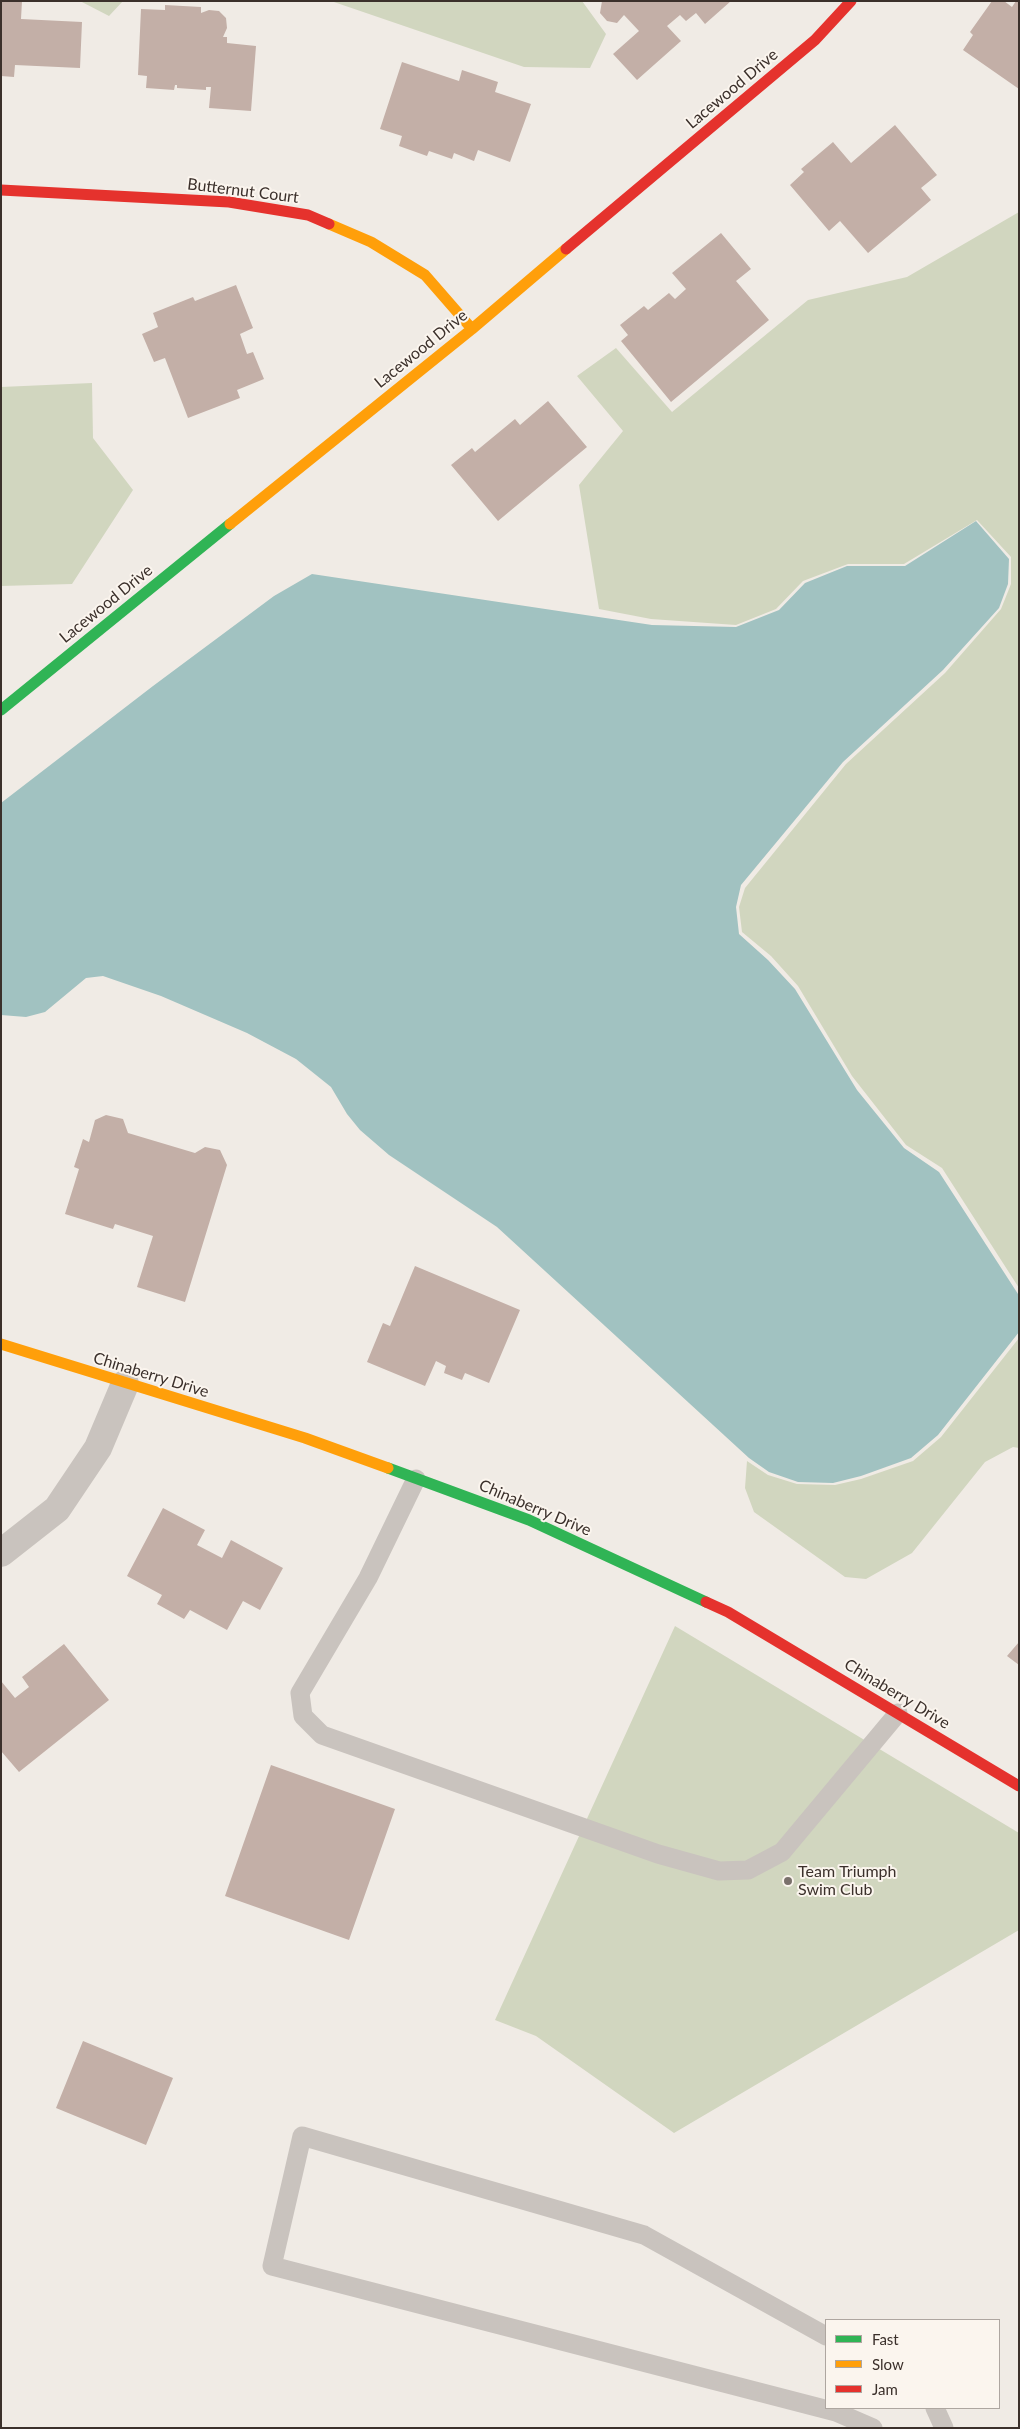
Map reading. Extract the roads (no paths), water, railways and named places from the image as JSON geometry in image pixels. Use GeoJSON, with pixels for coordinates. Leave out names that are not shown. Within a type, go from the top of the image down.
{"type":"FeatureCollection","features":[{"type":"Feature","properties":{"kind":"street","name":"Lacewood Drive"},"geometry":{"type":"LineString","coordinates":[[1,710],[472,330],[815,40],[851,1]]}},
{"type":"Feature","properties":{"kind":"street","name":"Butternut Court"},"geometry":{"type":"LineString","coordinates":[[1,190],[229,202],[308,214],[371,242],[425,275],[472,330]]}},
{"type":"Feature","properties":{"kind":"street","name":"Chinaberry Drive"},"geometry":{"type":"LineString","coordinates":[[1,1344],[125,1384],[305,1438],[529,1520],[728,1612],[1019,1786]]}},
{"type":"Feature","properties":{"kind":"street"},"geometry":{"type":"LineString","coordinates":[[1,1553],[57,1509],[98,1448],[125,1384]]}},
{"type":"Feature","properties":{"kind":"lane"},"geometry":{"type":"LineString","coordinates":[[416,1479],[368,1578],[300,1693],[303,1716],[322,1735],[658,1854],[719,1871],[748,1870],[782,1852],[898,1713]]}},
{"type":"Feature","properties":{"kind":"lane"},"geometry":{"type":"LineString","coordinates":[[825,2335],[644,2236],[302,2136],[272,2266],[836,2412],[873,2428]]}},
{"type":"Feature","properties":{"kind":"lane"},"geometry":{"type":"LineString","coordinates":[[935,2409],[944,2428]]}},
{"type":"Feature","properties":{"kind":"water"},"geometry":{"type":"Polygon","coordinates":[[[976,521],[1009,559],[1008,584],[999,608],[943,670],[843,762],[741,885],[736,907],[739,934],[768,960],[795,989],[857,1090],[904,1148],[939,1172],[1018,1294],[1019,1332],[938,1435],[911,1458],[861,1476],[833,1483],[798,1482],[769,1472],[749,1458],[497,1227],[389,1155],[360,1130],[347,1114],[331,1087],[296,1059],[247,1033],[161,996],[103,976],[86,978],[45,1012],[26,1017],[1,1015],[1,803],[274,596],[312,574],[652,625],[736,627],[779,610],[805,583],[847,566],[905,566],[976,521]]]}},
{"type":"Feature","properties":{"kind":"place","name":"Team Triumph Swim Club"},"geometry":{"type":"Point","coordinates":[788,1881]}}]}
